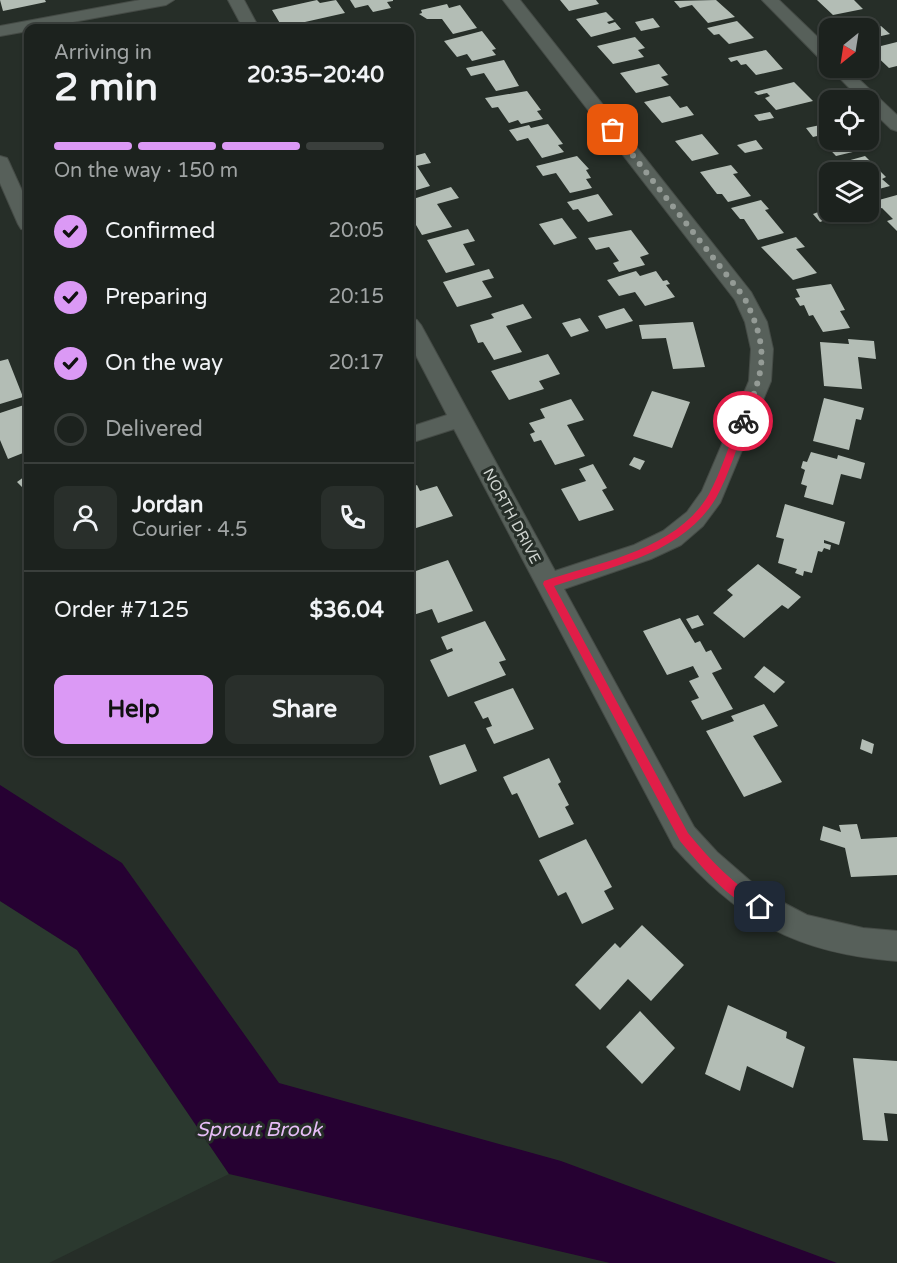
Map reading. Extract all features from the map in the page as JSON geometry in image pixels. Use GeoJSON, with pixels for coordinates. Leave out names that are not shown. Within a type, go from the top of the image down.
{"type":"FeatureCollection","features":[{"type":"Feature","properties":{"kind":"street"},"geometry":{"type":"LineString","coordinates":[[37,24],[166,0]]}},
{"type":"Feature","properties":{"kind":"street"},"geometry":{"type":"LineString","coordinates":[[236,0],[249,24]]}},
{"type":"Feature","properties":{"kind":"street"},"geometry":{"type":"LineString","coordinates":[[512,0],[744,297],[756,322],[762,349],[760,381],[712,496],[695,519],[672,538],[642,552],[548,584]]}},
{"type":"Feature","properties":{"kind":"street"},"geometry":{"type":"LineString","coordinates":[[770,0],[819,48]]}},
{"type":"Feature","properties":{"kind":"street"},"geometry":{"type":"LineString","coordinates":[[0,31],[24,27]]}},
{"type":"Feature","properties":{"kind":"street"},"geometry":{"type":"LineString","coordinates":[[848,78],[897,126]]}},
{"type":"Feature","properties":{"kind":"street"},"geometry":{"type":"LineString","coordinates":[[0,162],[24,216]]}},
{"type":"Feature","properties":{"kind":"street","name":"NORTH DRIVE"},"geometry":{"type":"LineString","coordinates":[[414,333],[684,837],[710,868],[743,897],[777,918],[818,935],[864,945],[897,946]]}},
{"type":"Feature","properties":{"kind":"street"},"geometry":{"type":"LineString","coordinates":[[414,434],[460,419]]}},
{"type":"Feature","properties":{"kind":"shaded area"},"geometry":{"type":"Polygon","coordinates":[[[0,901],[77,950],[229,1174],[49,1263],[0,1263],[0,901]]]}},
{"type":"Feature","properties":{"kind":"water","name":"Sprout Brook"},"geometry":{"type":"Polygon","coordinates":[[[0,785],[122,863],[279,1083],[561,1161],[837,1263],[610,1263],[229,1174],[77,950],[0,901],[0,785]]]}},
{"type":"Feature","properties":{"kind":"building"},"geometry":{"type":"Polygon","coordinates":[[[0,0],[45,0],[46,2],[3,11],[0,0]]]}},
{"type":"Feature","properties":{"kind":"building"},"geometry":{"type":"Polygon","coordinates":[[[317,0],[320,3],[336,0],[345,13],[296,24],[295,22],[280,24],[272,10],[317,0]]]}},
{"type":"Feature","properties":{"kind":"building"},"geometry":{"type":"Polygon","coordinates":[[[350,0],[393,1],[387,2],[391,8],[373,12],[368,5],[355,8],[350,0]]]}},
{"type":"Feature","properties":{"kind":"building"},"geometry":{"type":"Polygon","coordinates":[[[560,0],[596,0],[599,4],[569,11],[560,0]]]}},
{"type":"Feature","properties":{"kind":"building"},"geometry":{"type":"Polygon","coordinates":[[[716,0],[735,17],[708,23],[692,5],[680,8],[674,1],[716,0]]]}},
{"type":"Feature","properties":{"kind":"building"},"geometry":{"type":"Polygon","coordinates":[[[817,0],[854,0],[863,9],[833,15],[817,0]]]}},
{"type":"Feature","properties":{"kind":"building"},"geometry":{"type":"Polygon","coordinates":[[[447,4],[449,8],[460,5],[477,28],[453,34],[442,19],[427,19],[419,14],[422,13],[421,10],[447,4]]]}},
{"type":"Feature","properties":{"kind":"building"},"geometry":{"type":"Polygon","coordinates":[[[606,12],[614,20],[607,22],[609,24],[615,22],[621,29],[591,37],[576,19],[606,12]]]}},
{"type":"Feature","properties":{"kind":"building"},"geometry":{"type":"Polygon","coordinates":[[[653,18],[660,27],[641,31],[635,22],[653,18]]]}},
{"type":"Feature","properties":{"kind":"building"},"geometry":{"type":"Polygon","coordinates":[[[737,21],[754,38],[729,44],[719,34],[714,35],[707,28],[737,21]]]}},
{"type":"Feature","properties":{"kind":"building"},"geometry":{"type":"Polygon","coordinates":[[[879,26],[881,26],[890,34],[879,36],[879,26]]]}},
{"type":"Feature","properties":{"kind":"building"},"geometry":{"type":"Polygon","coordinates":[[[482,31],[496,49],[492,50],[496,55],[472,61],[467,54],[457,57],[444,41],[482,31]]]}},
{"type":"Feature","properties":{"kind":"building"},"geometry":{"type":"Polygon","coordinates":[[[635,37],[645,48],[638,50],[644,57],[613,64],[597,46],[635,37]]]}},
{"type":"Feature","properties":{"kind":"building"},"geometry":{"type":"Polygon","coordinates":[[[897,42],[897,66],[889,68],[879,58],[879,46],[897,42]]]}},
{"type":"Feature","properties":{"kind":"building"},"geometry":{"type":"Polygon","coordinates":[[[766,50],[783,69],[756,75],[746,64],[741,65],[737,60],[731,62],[728,58],[766,50]]]}},
{"type":"Feature","properties":{"kind":"building"},"geometry":{"type":"Polygon","coordinates":[[[504,60],[519,86],[496,91],[484,73],[471,76],[466,68],[504,60]]]}},
{"type":"Feature","properties":{"kind":"building"},"geometry":{"type":"Polygon","coordinates":[[[659,64],[668,75],[661,77],[669,85],[636,93],[620,73],[659,64]]]}},
{"type":"Feature","properties":{"kind":"building"},"geometry":{"type":"Polygon","coordinates":[[[794,82],[813,101],[776,110],[765,98],[770,96],[767,93],[758,95],[754,92],[794,82]]]}},
{"type":"Feature","properties":{"kind":"building"},"geometry":{"type":"Polygon","coordinates":[[[527,91],[541,110],[537,111],[543,119],[521,124],[518,120],[509,123],[498,107],[492,108],[485,98],[527,91]]]}},
{"type":"Feature","properties":{"kind":"building"},"geometry":{"type":"Polygon","coordinates":[[[670,96],[680,108],[687,106],[694,115],[662,123],[644,102],[670,96]]]}},
{"type":"Feature","properties":{"kind":"building"},"geometry":{"type":"Polygon","coordinates":[[[770,112],[774,118],[759,121],[754,115],[770,112]]]}},
{"type":"Feature","properties":{"kind":"building"},"geometry":{"type":"Polygon","coordinates":[[[548,124],[563,144],[558,145],[564,152],[542,158],[528,138],[517,141],[509,130],[529,125],[531,128],[548,124]]]}},
{"type":"Feature","properties":{"kind":"building"},"geometry":{"type":"Polygon","coordinates":[[[819,125],[819,138],[813,137],[806,128],[819,125]]]}},
{"type":"Feature","properties":{"kind":"building"},"geometry":{"type":"Polygon","coordinates":[[[702,134],[719,154],[692,161],[675,141],[702,134]]]}},
{"type":"Feature","properties":{"kind":"building"},"geometry":{"type":"Polygon","coordinates":[[[756,140],[763,149],[745,153],[737,145],[756,140]]]}},
{"type":"Feature","properties":{"kind":"building"},"geometry":{"type":"Polygon","coordinates":[[[830,150],[857,151],[836,156],[830,150]]]}},
{"type":"Feature","properties":{"kind":"building"},"geometry":{"type":"Polygon","coordinates":[[[425,153],[431,163],[417,166],[430,186],[414,191],[414,156],[425,153]]]}},
{"type":"Feature","properties":{"kind":"building"},"geometry":{"type":"Polygon","coordinates":[[[577,156],[589,169],[586,170],[591,178],[586,179],[592,188],[570,193],[556,173],[543,176],[536,166],[577,156]]]}},
{"type":"Feature","properties":{"kind":"building"},"geometry":{"type":"Polygon","coordinates":[[[865,156],[871,162],[843,162],[865,156]]]}},
{"type":"Feature","properties":{"kind":"building"},"geometry":{"type":"Polygon","coordinates":[[[731,165],[738,173],[733,174],[751,196],[728,202],[722,194],[717,194],[700,172],[731,165]]]}},
{"type":"Feature","properties":{"kind":"building"},"geometry":{"type":"Polygon","coordinates":[[[879,170],[886,177],[882,179],[890,186],[879,189],[879,170]]]}},
{"type":"Feature","properties":{"kind":"building"},"geometry":{"type":"Polygon","coordinates":[[[451,187],[459,198],[437,204],[452,227],[422,235],[414,222],[414,199],[451,187]]]}},
{"type":"Feature","properties":{"kind":"building"},"geometry":{"type":"Polygon","coordinates":[[[598,194],[613,215],[588,222],[578,209],[573,210],[567,202],[598,194]]]}},
{"type":"Feature","properties":{"kind":"building"},"geometry":{"type":"Polygon","coordinates":[[[897,195],[897,231],[887,221],[893,219],[882,208],[879,209],[879,200],[897,195]]]}},
{"type":"Feature","properties":{"kind":"building"},"geometry":{"type":"Polygon","coordinates":[[[761,200],[769,209],[765,210],[784,233],[758,240],[744,219],[740,219],[731,208],[761,200]]]}},
{"type":"Feature","properties":{"kind":"building"},"geometry":{"type":"Polygon","coordinates":[[[819,212],[819,221],[813,214],[819,212]]]}},
{"type":"Feature","properties":{"kind":"building"},"geometry":{"type":"Polygon","coordinates":[[[562,218],[577,238],[554,245],[539,224],[562,218]]]}},
{"type":"Feature","properties":{"kind":"building"},"geometry":{"type":"Polygon","coordinates":[[[468,229],[475,241],[463,244],[475,265],[446,273],[427,240],[468,229]]]}},
{"type":"Feature","properties":{"kind":"building"},"geometry":{"type":"Polygon","coordinates":[[[631,230],[649,254],[640,257],[645,265],[619,272],[613,263],[619,261],[609,247],[596,250],[588,238],[631,230]]]}},
{"type":"Feature","properties":{"kind":"building"},"geometry":{"type":"Polygon","coordinates":[[[796,237],[805,247],[796,249],[817,273],[793,280],[761,247],[796,237]]]}},
{"type":"Feature","properties":{"kind":"building"},"geometry":{"type":"Polygon","coordinates":[[[489,269],[494,278],[482,281],[492,297],[457,307],[443,282],[489,269]]]}},
{"type":"Feature","properties":{"kind":"building"},"geometry":{"type":"Polygon","coordinates":[[[636,271],[640,276],[656,271],[663,281],[667,280],[670,284],[666,285],[675,297],[645,306],[635,292],[619,296],[607,280],[636,271]]]}},
{"type":"Feature","properties":{"kind":"building"},"geometry":{"type":"Polygon","coordinates":[[[831,284],[845,310],[840,311],[850,328],[823,332],[813,315],[809,316],[804,305],[800,306],[795,298],[800,297],[796,289],[831,284]]]}},
{"type":"Feature","properties":{"kind":"building"},"geometry":{"type":"Polygon","coordinates":[[[523,304],[532,318],[506,326],[522,352],[494,360],[483,342],[478,343],[470,325],[494,318],[491,314],[523,304]]]}},
{"type":"Feature","properties":{"kind":"building"},"geometry":{"type":"Polygon","coordinates":[[[624,308],[633,321],[606,329],[598,316],[624,308]]]}},
{"type":"Feature","properties":{"kind":"building"},"geometry":{"type":"Polygon","coordinates":[[[580,318],[589,331],[571,337],[562,323],[580,318]]]}},
{"type":"Feature","properties":{"kind":"building"},"geometry":{"type":"Polygon","coordinates":[[[693,322],[705,367],[673,369],[666,338],[642,339],[639,325],[693,322]]]}},
{"type":"Feature","properties":{"kind":"building"},"geometry":{"type":"Polygon","coordinates":[[[848,339],[874,341],[876,359],[858,357],[862,389],[824,386],[820,342],[849,344],[848,339]]]}},
{"type":"Feature","properties":{"kind":"building"},"geometry":{"type":"Polygon","coordinates":[[[548,354],[560,374],[539,381],[544,389],[509,400],[491,371],[548,354]]]}},
{"type":"Feature","properties":{"kind":"building"},"geometry":{"type":"Polygon","coordinates":[[[8,359],[23,397],[0,404],[0,361],[8,359]]]}},
{"type":"Feature","properties":{"kind":"building"},"geometry":{"type":"Polygon","coordinates":[[[652,391],[690,402],[672,448],[633,436],[652,391]]]}},
{"type":"Feature","properties":{"kind":"building"},"geometry":{"type":"Polygon","coordinates":[[[824,398],[864,408],[861,420],[856,419],[849,450],[813,441],[824,398]]]}},
{"type":"Feature","properties":{"kind":"building"},"geometry":{"type":"Polygon","coordinates":[[[571,399],[584,420],[567,425],[585,456],[555,465],[541,440],[534,442],[530,434],[535,432],[529,423],[545,418],[540,409],[571,399]]]}},
{"type":"Feature","properties":{"kind":"building"},"geometry":{"type":"Polygon","coordinates":[[[24,405],[24,453],[8,459],[0,440],[0,413],[24,405]]]}},
{"type":"Feature","properties":{"kind":"building"},"geometry":{"type":"Polygon","coordinates":[[[811,452],[837,459],[838,455],[865,463],[861,479],[841,474],[833,505],[804,497],[807,486],[801,484],[805,470],[801,468],[803,461],[807,462],[811,452]]]}},
{"type":"Feature","properties":{"kind":"building"},"geometry":{"type":"Polygon","coordinates":[[[634,457],[645,461],[640,470],[629,465],[634,457]]]}},
{"type":"Feature","properties":{"kind":"building"},"geometry":{"type":"Polygon","coordinates":[[[593,464],[607,488],[602,490],[614,510],[579,521],[561,489],[586,481],[579,469],[593,464]]]}},
{"type":"Feature","properties":{"kind":"building"},"geometry":{"type":"Polygon","coordinates":[[[24,477],[24,489],[17,482],[24,477]]]}},
{"type":"Feature","properties":{"kind":"building"},"geometry":{"type":"Polygon","coordinates":[[[417,485],[420,491],[437,486],[453,516],[414,529],[414,486],[417,485]]]}},
{"type":"Feature","properties":{"kind":"building"},"geometry":{"type":"Polygon","coordinates":[[[785,504],[845,522],[839,545],[824,540],[824,543],[831,545],[830,550],[824,548],[822,552],[818,551],[812,573],[804,571],[803,576],[795,573],[797,569],[778,563],[784,539],[776,537],[785,504]]]}},
{"type":"Feature","properties":{"kind":"building"},"geometry":{"type":"Polygon","coordinates":[[[448,560],[473,611],[438,623],[432,609],[414,615],[414,572],[448,560]]]}},
{"type":"Feature","properties":{"kind":"building"},"geometry":{"type":"Polygon","coordinates":[[[758,564],[801,597],[788,609],[782,605],[744,638],[713,613],[733,595],[727,590],[758,564]]]}},
{"type":"Feature","properties":{"kind":"building"},"geometry":{"type":"Polygon","coordinates":[[[698,615],[704,625],[692,629],[686,619],[698,615]]]}},
{"type":"Feature","properties":{"kind":"building"},"geometry":{"type":"Polygon","coordinates":[[[680,618],[695,643],[700,641],[706,652],[711,650],[722,669],[712,673],[733,709],[702,720],[691,701],[699,698],[689,681],[699,677],[693,666],[667,675],[643,631],[680,618]]]}},
{"type":"Feature","properties":{"kind":"building"},"geometry":{"type":"Polygon","coordinates":[[[485,621],[506,660],[499,662],[506,675],[448,697],[430,660],[453,651],[452,648],[447,650],[441,637],[485,621]]]}},
{"type":"Feature","properties":{"kind":"building"},"geometry":{"type":"Polygon","coordinates":[[[764,666],[785,682],[774,693],[754,677],[764,666]]]}},
{"type":"Feature","properties":{"kind":"building"},"geometry":{"type":"Polygon","coordinates":[[[513,688],[534,729],[494,744],[486,728],[492,726],[488,717],[483,719],[474,702],[513,688]]]}},
{"type":"Feature","properties":{"kind":"building"},"geometry":{"type":"Polygon","coordinates":[[[764,704],[778,726],[753,736],[782,782],[744,797],[706,731],[734,721],[731,716],[764,704]]]}},
{"type":"Feature","properties":{"kind":"building"},"geometry":{"type":"Polygon","coordinates":[[[862,739],[874,744],[872,754],[860,749],[862,739]]]}},
{"type":"Feature","properties":{"kind":"building"},"geometry":{"type":"Polygon","coordinates":[[[465,744],[477,771],[440,785],[429,756],[465,744]]]}},
{"type":"Feature","properties":{"kind":"building"},"geometry":{"type":"Polygon","coordinates":[[[549,758],[561,782],[558,784],[569,805],[565,807],[574,824],[539,838],[517,793],[512,795],[503,777],[549,758]]]}},
{"type":"Feature","properties":{"kind":"building"},"geometry":{"type":"Polygon","coordinates":[[[857,824],[861,839],[897,837],[897,875],[851,877],[845,848],[820,840],[823,826],[841,832],[839,825],[857,824]]]}},
{"type":"Feature","properties":{"kind":"building"},"geometry":{"type":"Polygon","coordinates":[[[586,839],[612,887],[604,891],[614,909],[582,924],[566,892],[558,896],[539,860],[586,839]]]}},
{"type":"Feature","properties":{"kind":"building"},"geometry":{"type":"Polygon","coordinates":[[[642,925],[684,965],[651,1001],[628,979],[600,1010],[575,985],[615,943],[620,948],[642,925]]]}},
{"type":"Feature","properties":{"kind":"building"},"geometry":{"type":"Polygon","coordinates":[[[728,1005],[787,1032],[786,1038],[805,1047],[793,1088],[747,1066],[740,1091],[705,1074],[728,1005]]]}},
{"type":"Feature","properties":{"kind":"building"},"geometry":{"type":"Polygon","coordinates":[[[640,1011],[675,1048],[642,1084],[606,1047],[640,1011]]]}},
{"type":"Feature","properties":{"kind":"building"},"geometry":{"type":"Polygon","coordinates":[[[853,1058],[897,1061],[897,1114],[884,1113],[888,1141],[863,1140],[853,1058]]]}},
{"type":"Feature","properties":{"kind":"way so far"},"geometry":{"type":"LineString","coordinates":[[613,130],[744,297],[756,322],[762,349],[760,381],[743,421]]}},
{"type":"Feature","properties":{"kind":"route"},"geometry":{"type":"LineString","coordinates":[[743,421],[712,496],[695,519],[672,538],[642,552],[548,584],[684,837],[710,868],[743,897],[760,907]]}}]}
